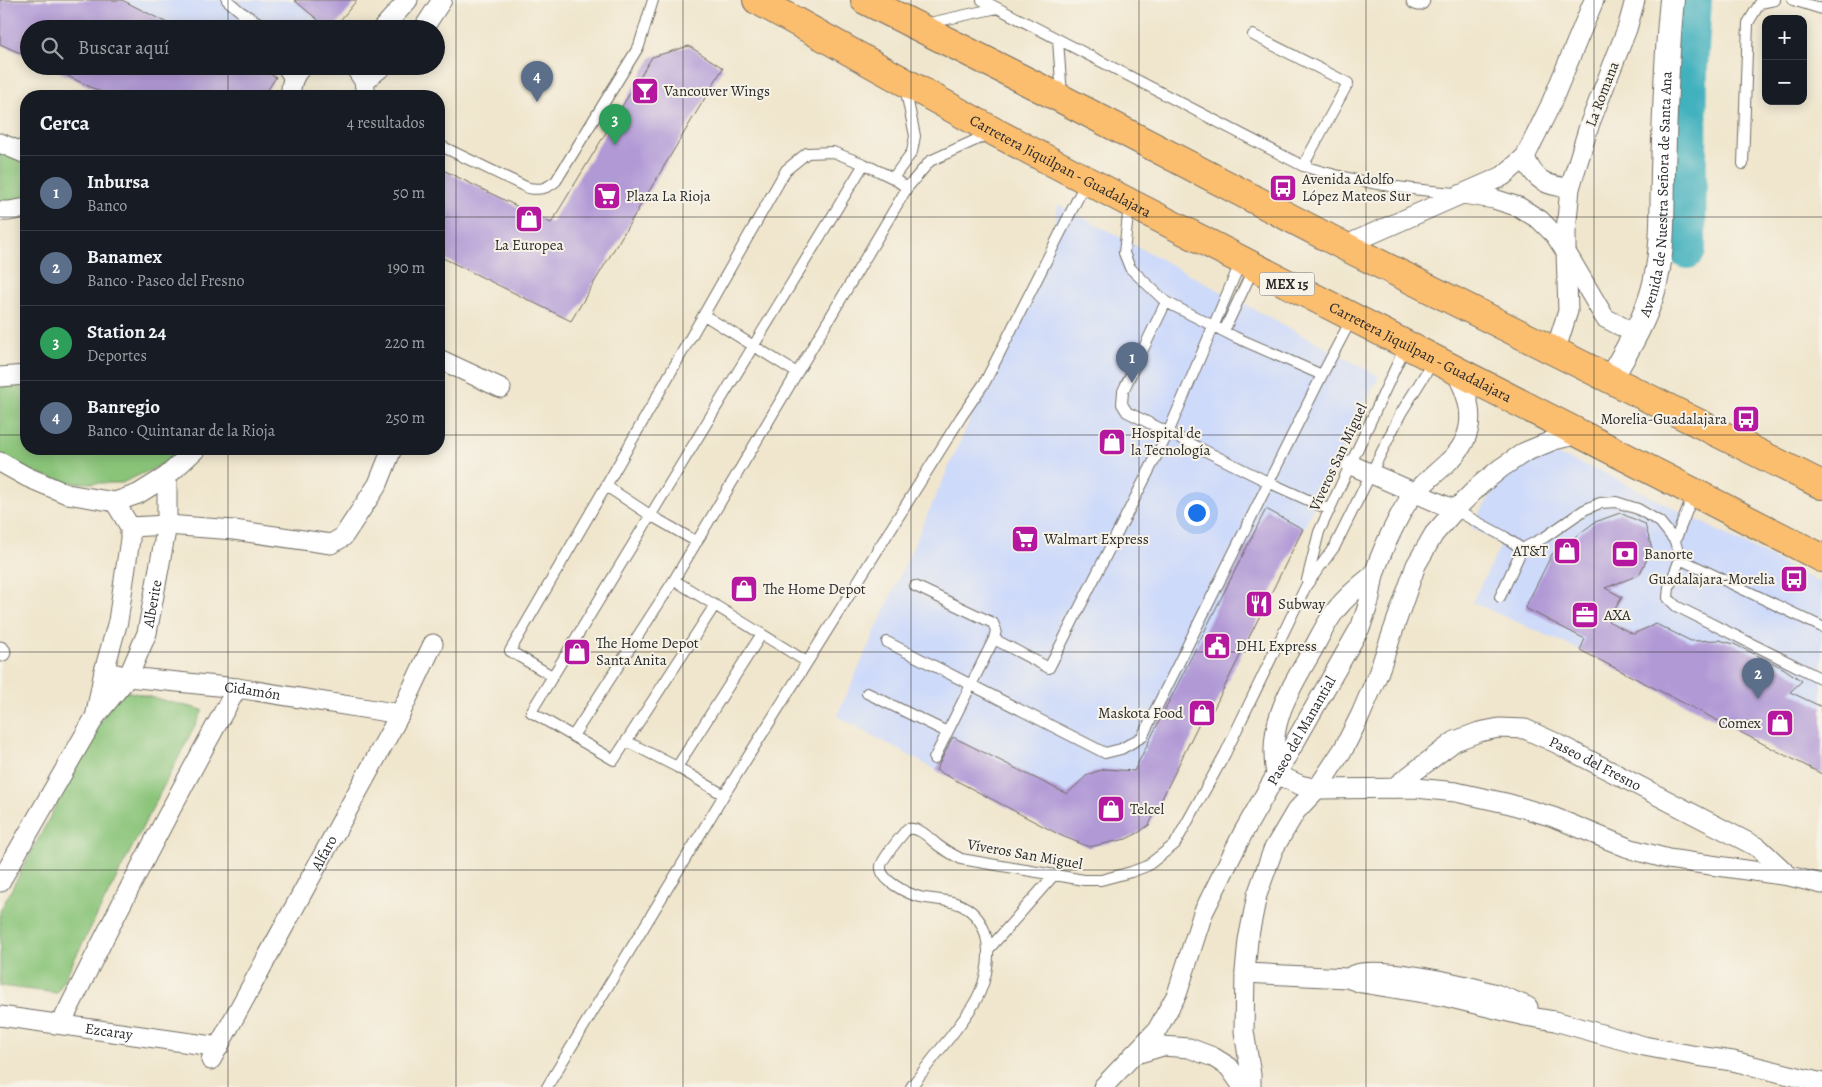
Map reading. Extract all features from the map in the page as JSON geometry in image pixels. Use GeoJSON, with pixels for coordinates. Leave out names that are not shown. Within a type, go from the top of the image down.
{"type":"FeatureCollection","features":[{"type":"Feature","properties":{"kind":"highway","name":"Carretera Jiquilpan - Guadalajara"},"geometry":{"type":"LineString","coordinates":[[757,0],[995,132],[1130,203],[1822,558]]}},
{"type":"Feature","properties":{"kind":"highway"},"geometry":{"type":"LineString","coordinates":[[865,0],[1344,246],[1822,485]]}},
{"type":"Feature","properties":{"kind":"street"},"geometry":{"type":"LineString","coordinates":[[390,20],[408,0]]}},
{"type":"Feature","properties":{"kind":"street"},"geometry":{"type":"LineString","coordinates":[[428,20],[442,0]]}},
{"type":"Feature","properties":{"kind":"street"},"geometry":{"type":"LineString","coordinates":[[1344,246],[1504,176],[1526,157],[1550,106],[1594,0]]}},
{"type":"Feature","properties":{"kind":"street","name":"La Romana"},"geometry":{"type":"LineString","coordinates":[[1555,352],[1568,311],[1566,230],[1570,188],[1590,123],[1628,29],[1634,0]]}},
{"type":"Feature","properties":{"kind":"street","name":"Avenida de Nuestra Señora de Santa Ana"},"geometry":{"type":"LineString","coordinates":[[1610,380],[1636,334],[1653,292],[1659,264],[1662,230],[1666,50],[1672,0]]}},
{"type":"Feature","properties":{"kind":"street"},"geometry":{"type":"LineString","coordinates":[[395,15],[400,20]]}},
{"type":"Feature","properties":{"kind":"street"},"geometry":{"type":"LineString","coordinates":[[0,143],[20,151]]}},
{"type":"Feature","properties":{"kind":"street"},"geometry":{"type":"LineString","coordinates":[[1526,157],[1530,170],[1540,180],[1556,187],[1570,188]]}},
{"type":"Feature","properties":{"kind":"street"},"geometry":{"type":"LineString","coordinates":[[1464,194],[1494,199],[1519,207],[1540,220],[1555,235],[1605,318],[1636,334]]}},
{"type":"Feature","properties":{"kind":"street"},"geometry":{"type":"LineString","coordinates":[[0,211],[20,209]]}},
{"type":"Feature","properties":{"kind":"street"},"geometry":{"type":"LineString","coordinates":[[445,362],[501,388]]}},
{"type":"Feature","properties":{"kind":"street","name":"Paseo del Manantial"},"geometry":{"type":"LineString","coordinates":[[1103,1087],[1157,1030],[1177,994],[1203,913],[1243,833],[1361,626],[1368,605],[1374,574],[1401,512],[1414,492],[1456,455],[1468,434],[1470,407],[1462,384],[1444,364]]}},
{"type":"Feature","properties":{"kind":"street"},"geometry":{"type":"LineString","coordinates":[[0,377],[20,375]]}},
{"type":"Feature","properties":{"kind":"street"},"geometry":{"type":"LineString","coordinates":[[1251,1087],[1244,1031],[1245,973],[1248,940],[1257,895],[1273,850],[1296,811],[1317,789],[1344,748],[1362,714],[1420,558],[1434,534],[1480,484],[1501,468],[1525,452],[1554,440],[1579,434]]}},
{"type":"Feature","properties":{"kind":"street"},"geometry":{"type":"LineString","coordinates":[[0,462],[67,494],[115,502],[138,494],[167,476],[190,455]]}},
{"type":"Feature","properties":{"kind":"street"},"geometry":{"type":"LineString","coordinates":[[115,502],[130,527],[166,525],[234,530],[331,544],[343,537],[378,484],[390,455]]}},
{"type":"Feature","properties":{"kind":"street"},"geometry":{"type":"LineString","coordinates":[[1351,464],[1371,475],[1455,510]]}},
{"type":"Feature","properties":{"kind":"street","name":"Alberite"},"geometry":{"type":"LineString","coordinates":[[0,882],[95,718],[128,676],[147,632],[166,525],[167,476]]}},
{"type":"Feature","properties":{"kind":"street","name":"Alberite"},"geometry":{"type":"LineString","coordinates":[[95,718],[104,670],[118,622],[130,539],[130,527]]}},
{"type":"Feature","properties":{"kind":"street"},"geometry":{"type":"LineString","coordinates":[[1276,774],[1273,743],[1279,716],[1292,688],[1334,612],[1374,574]]}},
{"type":"Feature","properties":{"kind":"street","name":"Alfaro"},"geometry":{"type":"LineString","coordinates":[[215,1053],[400,714],[433,644]]}},
{"type":"Feature","properties":{"kind":"street","name":"Cidamón"},"geometry":{"type":"LineString","coordinates":[[104,670],[128,676],[237,688],[400,714]]}},
{"type":"Feature","properties":{"kind":"street"},"geometry":{"type":"LineString","coordinates":[[61,1024],[200,754],[237,688]]}},
{"type":"Feature","properties":{"kind":"street","name":"Paseo del Fresno"},"geometry":{"type":"LineString","coordinates":[[1393,788],[1456,741],[1479,732],[1525,729],[1621,776],[1758,848],[1789,876]]}},
{"type":"Feature","properties":{"kind":"street","name":"Paseo del Fresno"},"geometry":{"type":"LineString","coordinates":[[1276,774],[1300,785],[1317,789],[1393,788],[1456,792],[1510,804],[1553,817],[1631,849],[1668,859],[1789,876],[1822,884]]}},
{"type":"Feature","properties":{"kind":"street"},"geometry":{"type":"LineString","coordinates":[[1245,973],[1347,978],[1362,972],[1402,975],[1449,982],[1496,994],[1556,1021],[1644,1046],[1733,1061],[1822,1084]]}},
{"type":"Feature","properties":{"kind":"street","name":"Ezcaray"},"geometry":{"type":"LineString","coordinates":[[0,1016],[61,1024],[215,1053]]}},
{"type":"Feature","properties":{"kind":"street"},"geometry":{"type":"LineString","coordinates":[[1132,1055],[1163,1046],[1189,1048],[1213,1057],[1229,1067],[1243,1087]]}},
{"type":"Feature","properties":{"kind":"lane"},"geometry":{"type":"LineString","coordinates":[[227,0],[254,20]]}},
{"type":"Feature","properties":{"kind":"lane"},"geometry":{"type":"LineString","coordinates":[[445,148],[528,188],[539,190],[548,188],[556,181],[639,46],[653,0]]}},
{"type":"Feature","properties":{"kind":"lane"},"geometry":{"type":"LineString","coordinates":[[982,0],[1303,166],[1341,178],[1391,187],[1464,194]]}},
{"type":"Feature","properties":{"kind":"lane"},"geometry":{"type":"LineString","coordinates":[[1743,164],[1748,23],[1760,4],[1775,0]]}},
{"type":"Feature","properties":{"kind":"lane"},"geometry":{"type":"LineString","coordinates":[[1793,0],[1822,8]]}},
{"type":"Feature","properties":{"kind":"lane"},"geometry":{"type":"LineString","coordinates":[[917,26],[997,8]]}},
{"type":"Feature","properties":{"kind":"lane"},"geometry":{"type":"LineString","coordinates":[[241,12],[246,20]]}},
{"type":"Feature","properties":{"kind":"lane"},"geometry":{"type":"LineString","coordinates":[[1253,35],[1348,83],[1303,166]]}},
{"type":"Feature","properties":{"kind":"lane"},"geometry":{"type":"LineString","coordinates":[[1058,40],[1062,100]]}},
{"type":"Feature","properties":{"kind":"lane"},"geometry":{"type":"LineString","coordinates":[[893,178],[912,152],[915,136],[904,81]]}},
{"type":"Feature","properties":{"kind":"lane"},"geometry":{"type":"LineString","coordinates":[[573,736],[674,580],[907,188],[930,161],[995,132]]}},
{"type":"Feature","properties":{"kind":"lane"},"geometry":{"type":"LineString","coordinates":[[552,676],[510,650],[786,170],[807,153],[833,152],[893,178],[907,188]]}},
{"type":"Feature","properties":{"kind":"lane"},"geometry":{"type":"LineString","coordinates":[[715,605],[614,760],[531,712],[864,164]]}},
{"type":"Feature","properties":{"kind":"lane"},"geometry":{"type":"LineString","coordinates":[[547,1087],[724,795],[961,416],[985,382],[1087,180]]}},
{"type":"Feature","properties":{"kind":"lane"},"geometry":{"type":"LineString","coordinates":[[1130,203],[1124,253],[1130,268],[1166,302],[1224,332],[1322,375]]}},
{"type":"Feature","properties":{"kind":"lane"},"geometry":{"type":"LineString","coordinates":[[994,640],[1049,668],[1168,433],[1213,326],[1248,264]]}},
{"type":"Feature","properties":{"kind":"lane"},"geometry":{"type":"LineString","coordinates":[[1224,332],[1248,264]]}},
{"type":"Feature","properties":{"kind":"lane"},"geometry":{"type":"LineString","coordinates":[[1166,302],[1123,391],[1122,404],[1127,412],[1268,482],[1330,510]]}},
{"type":"Feature","properties":{"kind":"lane"},"geometry":{"type":"LineString","coordinates":[[704,315],[755,345],[797,373]]}},
{"type":"Feature","properties":{"kind":"lane"},"geometry":{"type":"LineString","coordinates":[[886,642],[1105,753],[1121,749],[1142,737],[1268,482],[1353,317]]}},
{"type":"Feature","properties":{"kind":"lane","name":"Víveros San Miguel"},"geometry":{"type":"LineString","coordinates":[[1306,586],[1320,532],[1406,345]]}},
{"type":"Feature","properties":{"kind":"lane","name":"Víveros San Miguel"},"geometry":{"type":"LineString","coordinates":[[911,1087],[974,1004],[985,979],[988,937],[981,924],[967,909],[952,902],[914,895],[889,881],[882,872],[881,864],[906,830],[912,828],[919,830],[948,852],[962,859],[1084,880],[1100,880],[1147,866],[1175,844],[1225,754],[1306,586],[1335,546],[1401,413],[1444,364]]}},
{"type":"Feature","properties":{"kind":"lane"},"geometry":{"type":"LineString","coordinates":[[606,486],[650,515],[697,542]]}},
{"type":"Feature","properties":{"kind":"lane"},"geometry":{"type":"LineString","coordinates":[[1675,540],[1694,492]]}},
{"type":"Feature","properties":{"kind":"lane"},"geometry":{"type":"LineString","coordinates":[[1500,596],[1522,549],[1545,537],[1584,510],[1600,503],[1616,502],[1638,509],[1660,522],[1675,540],[1680,559],[1669,587],[1668,598],[1676,606],[1822,679]]}},
{"type":"Feature","properties":{"kind":"lane"},"geometry":{"type":"LineString","coordinates":[[1455,510],[1505,537],[1522,549]]}},
{"type":"Feature","properties":{"kind":"lane"},"geometry":{"type":"LineString","coordinates":[[1680,559],[1822,628]]}},
{"type":"Feature","properties":{"kind":"lane"},"geometry":{"type":"LineString","coordinates":[[674,580],[807,662]]}},
{"type":"Feature","properties":{"kind":"lane"},"geometry":{"type":"LineString","coordinates":[[915,586],[993,624],[996,630],[994,640],[934,760]]}},
{"type":"Feature","properties":{"kind":"lane"},"geometry":{"type":"LineString","coordinates":[[677,767],[761,635]]}},
{"type":"Feature","properties":{"kind":"lane"},"geometry":{"type":"LineString","coordinates":[[867,693],[947,732]]}},
{"type":"Feature","properties":{"kind":"lane"},"geometry":{"type":"LineString","coordinates":[[626,741],[677,767],[724,795]]}},
{"type":"Feature","properties":{"kind":"lane"},"geometry":{"type":"LineString","coordinates":[[988,950],[1054,875]]}},
{"type":"Feature","properties":{"kind":"shaded area"},"geometry":{"type":"Polygon","coordinates":[[[0,0],[358,0],[341,20],[20,20],[20,53],[0,44],[0,0]]]}},
{"type":"Feature","properties":{"kind":"shaded area"},"geometry":{"type":"Polygon","coordinates":[[[1058,204],[1379,376],[1209,718],[1203,715],[1149,825],[1126,839],[1089,847],[1062,836],[837,716],[1053,235],[1058,204]]]}},
{"type":"Feature","properties":{"kind":"shaded area"},"geometry":{"type":"Polygon","coordinates":[[[1558,455],[1603,472],[1822,584],[1822,774],[1580,650],[1472,602],[1501,545],[1471,527],[1496,487],[1521,463],[1539,456],[1558,455]]]}},
{"type":"Feature","properties":{"kind":"green space"},"geometry":{"type":"Polygon","coordinates":[[[0,150],[20,159],[20,200],[0,201],[0,150]]]}},
{"type":"Feature","properties":{"kind":"green space"},"geometry":{"type":"Polygon","coordinates":[[[20,379],[20,455],[174,455],[161,465],[122,483],[68,483],[31,471],[0,456],[0,384],[20,379]]]}},
{"type":"Feature","properties":{"kind":"green space"},"geometry":{"type":"Polygon","coordinates":[[[118,689],[203,710],[57,993],[0,986],[0,911],[118,689]]]}},
{"type":"Feature","properties":{"kind":"building"},"geometry":{"type":"Polygon","coordinates":[[[0,0],[122,0],[161,20],[20,20],[20,53],[0,44],[0,0]]]}},
{"type":"Feature","properties":{"kind":"building"},"geometry":{"type":"Polygon","coordinates":[[[294,0],[357,0],[340,20],[318,20],[294,0]]]}},
{"type":"Feature","properties":{"kind":"building","name":"Plaza La Rioja"},"geometry":{"type":"Polygon","coordinates":[[[689,46],[723,68],[571,321],[445,259],[445,171],[551,223],[652,57],[689,46]]]}},
{"type":"Feature","properties":{"kind":"building"},"geometry":{"type":"Polygon","coordinates":[[[66,75],[272,75],[276,77],[268,90],[97,90],[66,75]]]}},
{"type":"Feature","properties":{"kind":"building"},"geometry":{"type":"Polygon","coordinates":[[[1266,509],[1303,529],[1209,718],[1203,715],[1149,825],[1126,839],[1089,847],[1062,836],[936,770],[953,737],[1067,794],[1086,776],[1095,772],[1105,769],[1134,771],[1266,509]]]}},
{"type":"Feature","properties":{"kind":"building"},"geometry":{"type":"Polygon","coordinates":[[[1620,513],[1645,524],[1652,549],[1639,575],[1605,588],[1622,597],[1608,621],[1633,634],[1656,624],[1691,641],[1719,640],[1734,644],[1783,668],[1802,681],[1790,692],[1822,707],[1822,774],[1580,650],[1585,639],[1525,608],[1552,554],[1595,522],[1620,513]]]}},
{"type":"Feature","properties":{"kind":"waterway"},"geometry":{"type":"LineString","coordinates":[[1687,250],[1689,68],[1693,0]]}},
{"type":"Feature","properties":{"kind":"place","name":"Vancouver Wings"},"geometry":{"type":"Point","coordinates":[645,91]}},
{"type":"Feature","properties":{"kind":"place","name":"Banregio"},"geometry":{"type":"Point","coordinates":[537,102]}},
{"type":"Feature","properties":{"kind":"place","name":"Station 24"},"geometry":{"type":"Point","coordinates":[615,145]}},
{"type":"Feature","properties":{"kind":"place","name":"Avenida Adolfo López Mateos Sur"},"geometry":{"type":"Point","coordinates":[1283,188]}},
{"type":"Feature","properties":{"kind":"place","name":"Plaza La Rioja"},"geometry":{"type":"Point","coordinates":[607,196]}},
{"type":"Feature","properties":{"kind":"place","name":"La Europea"},"geometry":{"type":"Point","coordinates":[529,219]}},
{"type":"Feature","properties":{"kind":"place","name":"Inbursa"},"geometry":{"type":"Point","coordinates":[1132,383]}},
{"type":"Feature","properties":{"kind":"place","name":"Morelia-Guadalajara"},"geometry":{"type":"Point","coordinates":[1746,419]}},
{"type":"Feature","properties":{"kind":"place","name":"Hospital de la Tecnología"},"geometry":{"type":"Point","coordinates":[1112,442]}},
{"type":"Feature","properties":{"kind":"place","name":"Walmart Express"},"geometry":{"type":"Point","coordinates":[1025,539]}},
{"type":"Feature","properties":{"kind":"place","name":"AT&T"},"geometry":{"type":"Point","coordinates":[1567,551]}},
{"type":"Feature","properties":{"kind":"place","name":"Banorte"},"geometry":{"type":"Point","coordinates":[1625,554]}},
{"type":"Feature","properties":{"kind":"place","name":"Guadalajara-Morelia"},"geometry":{"type":"Point","coordinates":[1794,579]}},
{"type":"Feature","properties":{"kind":"place","name":"The Home Depot"},"geometry":{"type":"Point","coordinates":[744,589]}},
{"type":"Feature","properties":{"kind":"place","name":"Subway"},"geometry":{"type":"Point","coordinates":[1259,604]}},
{"type":"Feature","properties":{"kind":"place","name":"AXA"},"geometry":{"type":"Point","coordinates":[1585,615]}},
{"type":"Feature","properties":{"kind":"place","name":"DHL Express"},"geometry":{"type":"Point","coordinates":[1217,646]}},
{"type":"Feature","properties":{"kind":"place","name":"The Home Depot Santa Anita"},"geometry":{"type":"Point","coordinates":[577,652]}},
{"type":"Feature","properties":{"kind":"place","name":"Banamex"},"geometry":{"type":"Point","coordinates":[1758,699]}},
{"type":"Feature","properties":{"kind":"place","name":"Maskota Food"},"geometry":{"type":"Point","coordinates":[1202,713]}},
{"type":"Feature","properties":{"kind":"place","name":"Comex"},"geometry":{"type":"Point","coordinates":[1780,723]}},
{"type":"Feature","properties":{"kind":"place","name":"Telcel"},"geometry":{"type":"Point","coordinates":[1111,809]}}]}
